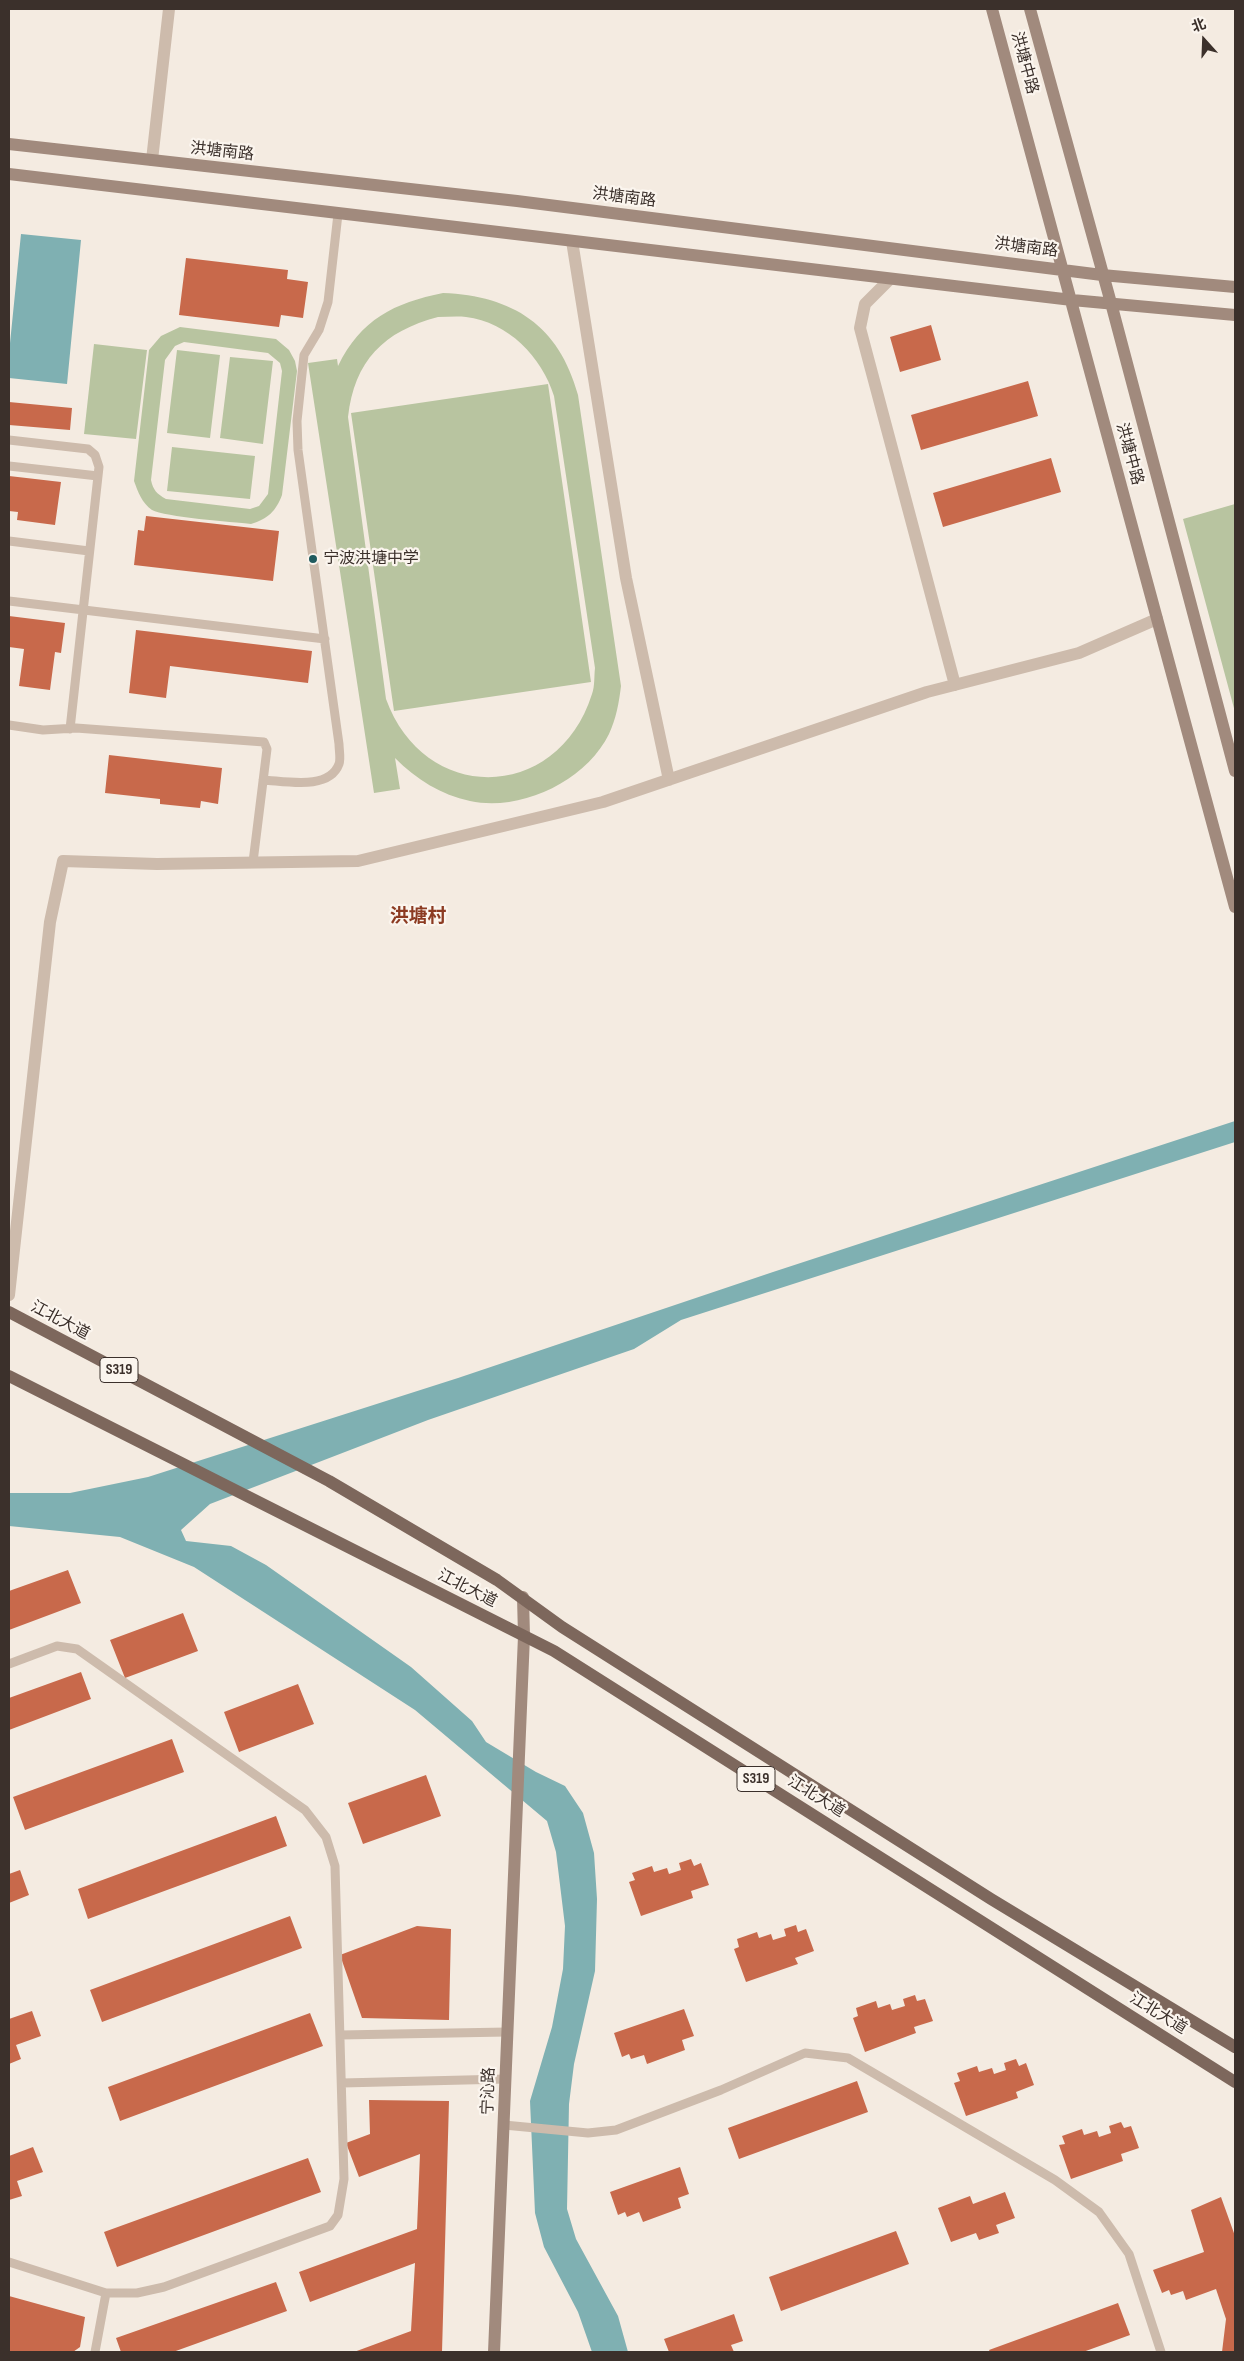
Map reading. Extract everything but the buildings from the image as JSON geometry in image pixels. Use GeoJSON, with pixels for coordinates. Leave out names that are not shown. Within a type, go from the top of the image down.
{"type":"FeatureCollection","features":[{"type":"Feature","properties":{"kind":"main road","name":"洪塘中路"},"geometry":{"type":"LineString","coordinates":[[992,9],[1235,907]]}},
{"type":"Feature","properties":{"kind":"main road","name":"洪塘中路"},"geometry":{"type":"LineString","coordinates":[[1030,9],[1111,303],[1235,771]]}},
{"type":"Feature","properties":{"kind":"main road","name":"洪塘南路"},"geometry":{"type":"LineString","coordinates":[[9,144],[517,201],[1063,268],[1102,275],[1235,287]]}},
{"type":"Feature","properties":{"kind":"main road"},"geometry":{"type":"LineString","coordinates":[[9,174],[1072,300],[1235,315]]}},
{"type":"Feature","properties":{"kind":"main road","name":"江北大道"},"geometry":{"type":"LineString","coordinates":[[9,1312],[329,1481],[523,1597],[562,1627],[974,1888],[1235,2047]]}},
{"type":"Feature","properties":{"kind":"main road","name":"江北大道"},"geometry":{"type":"LineString","coordinates":[[9,1376],[554,1651],[1235,2082]]}},
{"type":"Feature","properties":{"kind":"main road","name":"宁沁路"},"geometry":{"type":"LineString","coordinates":[[494,2352],[524,1636],[523,1597]]}},
{"type":"Feature","properties":{"kind":"street"},"geometry":{"type":"LineString","coordinates":[[152,160],[169,9]]}},
{"type":"Feature","properties":{"kind":"street"},"geometry":{"type":"LineString","coordinates":[[572,241],[626,578],[668,780]]}},
{"type":"Feature","properties":{"kind":"street"},"geometry":{"type":"LineString","coordinates":[[890,279],[865,304],[860,328],[955,685]]}},
{"type":"Feature","properties":{"kind":"street"},"geometry":{"type":"LineString","coordinates":[[9,1295],[50,922],[63,861],[157,864],[358,861],[603,802],[927,692],[1079,653],[1157,619]]}},
{"type":"Feature","properties":{"kind":"lane"},"geometry":{"type":"LineString","coordinates":[[263,780],[313,782],[330,777],[339,764],[339,744],[298,450],[297,421],[304,355],[319,330],[328,302],[338,214]]}},
{"type":"Feature","properties":{"kind":"lane"},"geometry":{"type":"LineString","coordinates":[[9,440],[88,449],[96,455],[99,467],[70,729]]}},
{"type":"Feature","properties":{"kind":"lane"},"geometry":{"type":"LineString","coordinates":[[9,466],[98,476]]}},
{"type":"Feature","properties":{"kind":"lane"},"geometry":{"type":"LineString","coordinates":[[9,541],[90,551]]}},
{"type":"Feature","properties":{"kind":"lane"},"geometry":{"type":"LineString","coordinates":[[9,601],[325,639]]}},
{"type":"Feature","properties":{"kind":"lane"},"geometry":{"type":"LineString","coordinates":[[9,725],[43,730],[70,729],[264,742],[267,749],[253,862]]}},
{"type":"Feature","properties":{"kind":"lane"},"geometry":{"type":"LineString","coordinates":[[9,1664],[57,1646],[77,1650],[305,1810],[326,1837],[335,1866],[344,2179],[338,2215],[330,2226],[164,2287],[137,2293],[106,2293],[9,2262]]}},
{"type":"Feature","properties":{"kind":"lane"},"geometry":{"type":"LineString","coordinates":[[340,2035],[507,2032]]}},
{"type":"Feature","properties":{"kind":"lane"},"geometry":{"type":"LineString","coordinates":[[504,2125],[588,2133],[616,2130],[722,2090],[805,2053],[848,2058],[1055,2180],[1099,2212],[1130,2254],[1161,2352]]}},
{"type":"Feature","properties":{"kind":"lane"},"geometry":{"type":"LineString","coordinates":[[342,2083],[506,2079]]}},
{"type":"Feature","properties":{"kind":"lane"},"geometry":{"type":"LineString","coordinates":[[95,2352],[106,2293]]}},
{"type":"Feature","properties":{"kind":"green space"},"geometry":{"type":"Polygon","coordinates":[[[443,293],[468,295],[491,300],[511,308],[530,319],[559,350],[570,371],[578,395],[621,686],[619,699],[609,734],[599,751],[585,766],[568,779],[550,789],[510,802],[470,801],[449,795],[420,779],[395,758],[400,789],[374,793],[308,363],[337,359],[338,366],[357,336],[368,325],[394,308],[443,293]],[[438,317],[402,331],[387,340],[375,351],[365,364],[357,380],[351,397],[348,417],[386,699],[405,734],[430,759],[459,773],[491,777],[522,771],[551,755],[575,730],[592,694],[595,668],[554,396],[548,382],[532,355],[509,334],[496,326],[481,320],[463,317],[438,317]]]}},
{"type":"Feature","properties":{"kind":"green space"},"geometry":{"type":"Polygon","coordinates":[[[180,327],[276,339],[289,350],[295,361],[297,371],[282,495],[274,510],[262,520],[251,524],[159,513],[152,510],[141,497],[134,481],[149,350],[161,336],[180,327]],[[184,342],[175,346],[165,360],[151,480],[154,489],[160,495],[166,499],[250,509],[259,506],[268,494],[282,371],[280,363],[268,353],[184,342]]]}},
{"type":"Feature","properties":{"kind":"green space"},"geometry":{"type":"Polygon","coordinates":[[[94,344],[147,350],[136,439],[84,434],[94,344]]]}},
{"type":"Feature","properties":{"kind":"green space"},"geometry":{"type":"Polygon","coordinates":[[[177,350],[220,355],[210,438],[167,433],[177,350]]]}},
{"type":"Feature","properties":{"kind":"green space"},"geometry":{"type":"Polygon","coordinates":[[[230,357],[273,361],[263,444],[220,438],[230,357]]]}},
{"type":"Feature","properties":{"kind":"green space"},"geometry":{"type":"Polygon","coordinates":[[[548,384],[591,682],[394,711],[351,413],[548,384]]]}},
{"type":"Feature","properties":{"kind":"green space"},"geometry":{"type":"Polygon","coordinates":[[[172,447],[255,456],[250,499],[167,491],[172,447]]]}},
{"type":"Feature","properties":{"kind":"green space"},"geometry":{"type":"Polygon","coordinates":[[[1235,504],[1235,712],[1183,519],[1235,504]]]}},
{"type":"Feature","properties":{"kind":"water"},"geometry":{"type":"Polygon","coordinates":[[[21,234],[81,240],[67,384],[9,378],[9,353],[21,234]]]}},
{"type":"Feature","properties":{"kind":"water"},"geometry":{"type":"Polygon","coordinates":[[[1235,1121],[1235,1142],[681,1320],[634,1349],[428,1420],[210,1504],[181,1530],[186,1541],[231,1546],[266,1565],[411,1667],[472,1721],[486,1742],[536,1772],[565,1786],[583,1813],[594,1853],[597,1899],[595,1971],[574,2064],[569,2104],[567,2209],[576,2239],[618,2316],[628,2352],[592,2352],[578,2312],[544,2247],[535,2213],[530,2101],[552,2027],[563,1969],[565,1926],[556,1852],[547,1821],[415,1710],[194,1567],[120,1537],[9,1526],[9,1493],[70,1493],[148,1477],[458,1378],[773,1272],[1235,1121]]]}},
{"type":"Feature","properties":{"kind":"place","name":"宁波洪塘中学"},"geometry":{"type":"Point","coordinates":[313,559]}},
{"type":"Feature","properties":{"kind":"district","name":"洪塘村"},"geometry":{"type":"Point","coordinates":[418,917]}}]}
